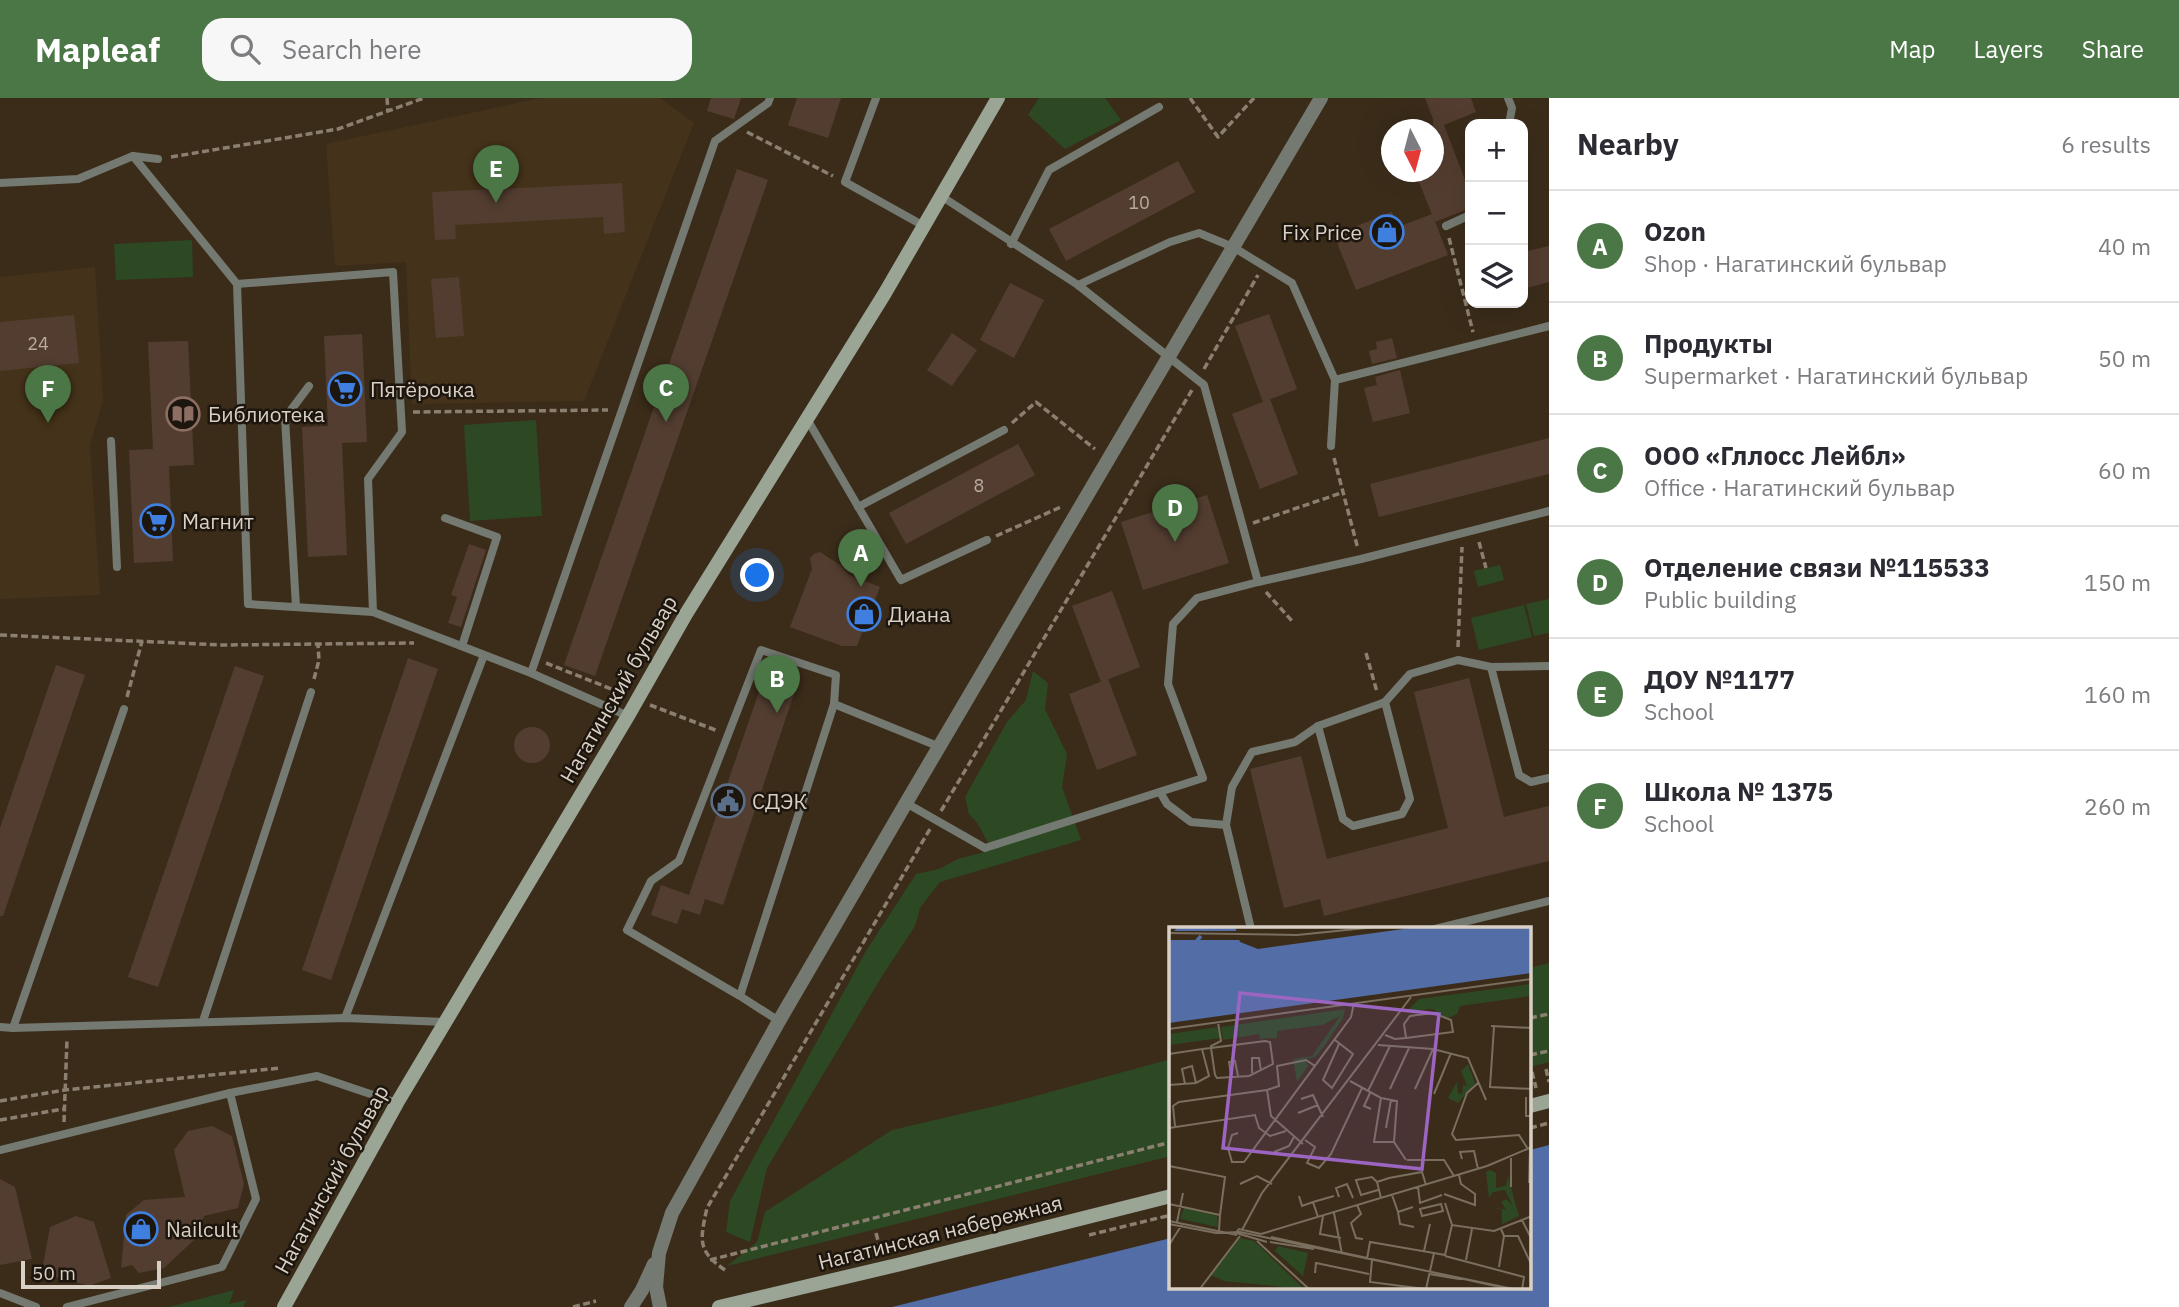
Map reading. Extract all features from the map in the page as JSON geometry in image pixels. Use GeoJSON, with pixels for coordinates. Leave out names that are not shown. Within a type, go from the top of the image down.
{"type":"FeatureCollection","features":[{"type":"Feature","properties":{"kind":"street","name":"Нагатинский бульвар"},"geometry":{"type":"LineString","coordinates":[[284,1307],[397,1103],[687,614],[885,293],[998,98]]}},
{"type":"Feature","properties":{"kind":"street"},"geometry":{"type":"LineString","coordinates":[[631,1307],[659,1253],[672,1213],[779,1021],[1321,98]]}},
{"type":"Feature","properties":{"kind":"street"},"geometry":{"type":"LineString","coordinates":[[1532,1105],[1549,1101]]}},
{"type":"Feature","properties":{"kind":"street","name":"Нагатинская набережная"},"geometry":{"type":"LineString","coordinates":[[719,1307],[1169,1197]]}},
{"type":"Feature","properties":{"kind":"street"},"geometry":{"type":"LineString","coordinates":[[659,1253],[656,1287],[660,1307]]}},
{"type":"Feature","properties":{"kind":"lane"},"geometry":{"type":"LineString","coordinates":[[531,673],[715,141],[768,103],[770,98]]}},
{"type":"Feature","properties":{"kind":"lane"},"geometry":{"type":"LineString","coordinates":[[876,98],[845,182],[924,226]]}},
{"type":"Feature","properties":{"kind":"lane"},"geometry":{"type":"LineString","coordinates":[[1508,98],[1512,108],[1509,119]]}},
{"type":"Feature","properties":{"kind":"lane"},"geometry":{"type":"LineString","coordinates":[[1011,243],[1049,170],[1159,107]]}},
{"type":"Feature","properties":{"kind":"lane"},"geometry":{"type":"LineString","coordinates":[[133,156],[237,284],[248,604],[373,612],[531,673],[628,716]]}},
{"type":"Feature","properties":{"kind":"lane"},"geometry":{"type":"LineString","coordinates":[[0,183],[78,179],[133,156],[158,159]]}},
{"type":"Feature","properties":{"kind":"lane"},"geometry":{"type":"LineString","coordinates":[[941,196],[1078,285],[1204,385],[1258,582]]}},
{"type":"Feature","properties":{"kind":"lane"},"geometry":{"type":"LineString","coordinates":[[1446,226],[1465,217]]}},
{"type":"Feature","properties":{"kind":"lane"},"geometry":{"type":"LineString","coordinates":[[1078,285],[1170,242],[1199,233],[1233,247],[1292,283],[1335,380],[1331,446]]}},
{"type":"Feature","properties":{"kind":"lane"},"geometry":{"type":"LineString","coordinates":[[237,284],[393,272],[402,432],[368,479],[373,612]]}},
{"type":"Feature","properties":{"kind":"lane"},"geometry":{"type":"LineString","coordinates":[[1335,380],[1549,326]]}},
{"type":"Feature","properties":{"kind":"lane"},"geometry":{"type":"LineString","coordinates":[[296,607],[285,418],[309,386]]}},
{"type":"Feature","properties":{"kind":"lane"},"geometry":{"type":"LineString","coordinates":[[807,419],[901,580],[987,540]]}},
{"type":"Feature","properties":{"kind":"lane"},"geometry":{"type":"LineString","coordinates":[[858,507],[1004,430]]}},
{"type":"Feature","properties":{"kind":"lane"},"geometry":{"type":"LineString","coordinates":[[111,441],[117,567]]}},
{"type":"Feature","properties":{"kind":"lane"},"geometry":{"type":"LineString","coordinates":[[906,803],[985,848],[1203,778],[1168,684],[1172,624],[1197,598],[1549,511]]}},
{"type":"Feature","properties":{"kind":"lane"},"geometry":{"type":"LineString","coordinates":[[445,519],[497,537],[462,646]]}},
{"type":"Feature","properties":{"kind":"lane"},"geometry":{"type":"LineString","coordinates":[[740,996],[834,704],[836,675],[761,650],[679,861],[651,881],[627,930],[779,1021]]}},
{"type":"Feature","properties":{"kind":"lane"},"geometry":{"type":"LineString","coordinates":[[345,1018],[484,655]]}},
{"type":"Feature","properties":{"kind":"lane"},"geometry":{"type":"LineString","coordinates":[[1251,927],[1226,825],[1232,787],[1252,752],[1295,742],[1318,726],[1382,703],[1410,674],[1458,660],[1492,667],[1549,666]]}},
{"type":"Feature","properties":{"kind":"lane"},"geometry":{"type":"LineString","coordinates":[[1492,667],[1519,775],[1531,782],[1549,778]]}},
{"type":"Feature","properties":{"kind":"lane"},"geometry":{"type":"LineString","coordinates":[[203,1021],[311,692]]}},
{"type":"Feature","properties":{"kind":"lane"},"geometry":{"type":"LineString","coordinates":[[1318,726],[1343,819],[1353,826],[1402,814],[1410,799],[1382,703]]}},
{"type":"Feature","properties":{"kind":"lane"},"geometry":{"type":"LineString","coordinates":[[834,704],[940,747]]}},
{"type":"Feature","properties":{"kind":"lane"},"geometry":{"type":"LineString","coordinates":[[13,1028],[124,709]]}},
{"type":"Feature","properties":{"kind":"lane"},"geometry":{"type":"LineString","coordinates":[[1160,792],[1167,804],[1191,822],[1226,825]]}},
{"type":"Feature","properties":{"kind":"lane"},"geometry":{"type":"LineString","coordinates":[[1443,927],[1549,901]]}},
{"type":"Feature","properties":{"kind":"lane"},"geometry":{"type":"LineString","coordinates":[[0,1027],[345,1018],[445,1022]]}},
{"type":"Feature","properties":{"kind":"lane"},"geometry":{"type":"LineString","coordinates":[[0,1150],[230,1093],[317,1076],[397,1103]]}},
{"type":"Feature","properties":{"kind":"lane"},"geometry":{"type":"LineString","coordinates":[[67,1307],[222,1267],[256,1199],[230,1093]]}},
{"type":"Feature","properties":{"kind":"lane"},"geometry":{"type":"LineString","coordinates":[[0,1293],[36,1307]]}},
{"type":"Feature","properties":{"kind":"path"},"geometry":{"type":"LineString","coordinates":[[387,98],[388,111]]}},
{"type":"Feature","properties":{"kind":"path"},"geometry":{"type":"LineString","coordinates":[[158,159],[338,129],[424,98]]}},
{"type":"Feature","properties":{"kind":"path"},"geometry":{"type":"LineString","coordinates":[[1190,98],[1218,137],[1254,98]]}},
{"type":"Feature","properties":{"kind":"path"},"geometry":{"type":"LineString","coordinates":[[736,126],[845,182]]}},
{"type":"Feature","properties":{"kind":"path"},"geometry":{"type":"LineString","coordinates":[[1446,226],[1476,344]]}},
{"type":"Feature","properties":{"kind":"path"},"geometry":{"type":"LineString","coordinates":[[725,1270],[710,1260],[703,1247],[707,1208],[1264,266]]}},
{"type":"Feature","properties":{"kind":"path"},"geometry":{"type":"LineString","coordinates":[[1004,430],[1036,402],[1108,459]]}},
{"type":"Feature","properties":{"kind":"path"},"geometry":{"type":"LineString","coordinates":[[401,412],[622,410]]}},
{"type":"Feature","properties":{"kind":"path"},"geometry":{"type":"LineString","coordinates":[[1331,446],[1361,559]]}},
{"type":"Feature","properties":{"kind":"path"},"geometry":{"type":"LineString","coordinates":[[1242,527],[1343,492]]}},
{"type":"Feature","properties":{"kind":"path"},"geometry":{"type":"LineString","coordinates":[[987,540],[1087,495]]}},
{"type":"Feature","properties":{"kind":"path"},"geometry":{"type":"LineString","coordinates":[[1476,530],[1486,568]]}},
{"type":"Feature","properties":{"kind":"path"},"geometry":{"type":"LineString","coordinates":[[1458,660],[1463,534]]}},
{"type":"Feature","properties":{"kind":"path"},"geometry":{"type":"LineString","coordinates":[[1258,582],[1292,621]]}},
{"type":"Feature","properties":{"kind":"path"},"geometry":{"type":"LineString","coordinates":[[0,635],[223,645],[452,642]]}},
{"type":"Feature","properties":{"kind":"path"},"geometry":{"type":"LineString","coordinates":[[124,709],[142,641]]}},
{"type":"Feature","properties":{"kind":"path"},"geometry":{"type":"LineString","coordinates":[[311,692],[319,660],[318,645]]}},
{"type":"Feature","properties":{"kind":"path"},"geometry":{"type":"LineString","coordinates":[[1366,653],[1382,703]]}},
{"type":"Feature","properties":{"kind":"path"},"geometry":{"type":"LineString","coordinates":[[1532,1017],[1549,1013]]}},
{"type":"Feature","properties":{"kind":"path"},"geometry":{"type":"LineString","coordinates":[[63,1134],[67,1026]]}},
{"type":"Feature","properties":{"kind":"path"},"geometry":{"type":"LineString","coordinates":[[0,1101],[65,1090],[283,1068]]}},
{"type":"Feature","properties":{"kind":"path"},"geometry":{"type":"LineString","coordinates":[[1546,1069],[1549,1082]]}},
{"type":"Feature","properties":{"kind":"path"},"geometry":{"type":"LineString","coordinates":[[0,1120],[64,1109]]}},
{"type":"Feature","properties":{"kind":"path"},"geometry":{"type":"LineString","coordinates":[[1532,1127],[1549,1123]]}},
{"type":"Feature","properties":{"kind":"path"},"geometry":{"type":"LineString","coordinates":[[710,1260],[1169,1143]]}},
{"type":"Feature","properties":{"kind":"path"},"geometry":{"type":"LineString","coordinates":[[573,1307],[596,1301]]}},
{"type":"Feature","properties":{"kind":"shaded area"},"geometry":{"type":"Polygon","coordinates":[[[541,98],[660,98],[694,123],[584,401],[412,404],[406,262],[335,266],[326,144],[541,98]]]}},
{"type":"Feature","properties":{"kind":"shaded area"},"geometry":{"type":"Polygon","coordinates":[[[95,267],[103,400],[90,446],[100,595],[0,599],[0,277],[95,267]]]}},
{"type":"Feature","properties":{"kind":"green space"},"geometry":{"type":"Polygon","coordinates":[[[1039,98],[1105,98],[1121,120],[1065,149],[1028,115],[1039,98]]]}},
{"type":"Feature","properties":{"kind":"green space"},"geometry":{"type":"Polygon","coordinates":[[[192,240],[193,277],[116,280],[114,244],[192,240]]]}},
{"type":"Feature","properties":{"kind":"green space"},"geometry":{"type":"Polygon","coordinates":[[[536,420],[542,516],[470,521],[464,425],[536,420]]]}},
{"type":"Feature","properties":{"kind":"green space"},"geometry":{"type":"Polygon","coordinates":[[[1500,565],[1504,580],[1478,587],[1474,571],[1500,565]]]}},
{"type":"Feature","properties":{"kind":"green space"},"geometry":{"type":"Polygon","coordinates":[[[1549,599],[1549,633],[1534,636],[1526,604],[1549,599]]]}},
{"type":"Feature","properties":{"kind":"green space"},"geometry":{"type":"Polygon","coordinates":[[[1524,605],[1532,637],[1479,650],[1471,618],[1524,605]]]}},
{"type":"Feature","properties":{"kind":"green space"},"geometry":{"type":"Polygon","coordinates":[[[1033,671],[1048,683],[1045,709],[1067,754],[1062,787],[1081,840],[940,882],[920,908],[915,926],[767,1168],[750,1242],[726,1232],[730,1201],[866,951],[916,874],[939,869],[958,859],[992,850],[978,824],[969,814],[965,797],[1007,722],[1026,700],[1033,671]]]}},
{"type":"Feature","properties":{"kind":"green space"},"geometry":{"type":"Polygon","coordinates":[[[1549,963],[1549,1062],[1532,1066],[1532,967],[1549,963]]]}},
{"type":"Feature","properties":{"kind":"green space"},"geometry":{"type":"Polygon","coordinates":[[[1169,1060],[1169,1156],[727,1266],[757,1242],[765,1212],[892,1130],[1017,1101],[1169,1060]]]}},
{"type":"Feature","properties":{"kind":"green space"},"geometry":{"type":"Polygon","coordinates":[[[234,1290],[229,1304],[247,1300],[243,1307],[169,1307],[234,1290]]]}},
{"type":"Feature","properties":{"kind":"water"},"geometry":{"type":"Polygon","coordinates":[[[1549,1145],[1549,1307],[892,1307],[1169,1238],[1169,1290],[1532,1290],[1532,1149],[1549,1145]]]}},
{"type":"Feature","properties":{"kind":"building"},"geometry":{"type":"Polygon","coordinates":[[[711,98],[741,98],[734,119],[707,111],[711,98]]]}},
{"type":"Feature","properties":{"kind":"building"},"geometry":{"type":"Polygon","coordinates":[[[797,98],[841,98],[828,138],[788,125],[797,98]]]}},
{"type":"Feature","properties":{"kind":"building"},"geometry":{"type":"Polygon","coordinates":[[[1425,98],[1471,98],[1476,112],[1444,125],[1444,119],[1433,119],[1425,98]]]}},
{"type":"Feature","properties":{"kind":"building"},"geometry":{"type":"Polygon","coordinates":[[[1444,125],[1465,180],[1465,210],[1435,222],[1419,182],[1444,182],[1444,125]]]}},
{"type":"Feature","properties":{"kind":"building"},"geometry":{"type":"Polygon","coordinates":[[[1178,161],[1195,192],[1066,261],[1049,229],[1178,161]]]}},
{"type":"Feature","properties":{"kind":"building"},"geometry":{"type":"Polygon","coordinates":[[[737,169],[768,180],[595,676],[564,665],[737,169]]]}},
{"type":"Feature","properties":{"kind":"building"},"geometry":{"type":"Polygon","coordinates":[[[622,183],[625,232],[604,234],[603,217],[455,225],[456,239],[435,240],[432,192],[622,183]]]}},
{"type":"Feature","properties":{"kind":"building"},"geometry":{"type":"Polygon","coordinates":[[[1392,212],[1398,227],[1432,214],[1448,255],[1356,290],[1334,235],[1392,212]]]}},
{"type":"Feature","properties":{"kind":"building"},"geometry":{"type":"Polygon","coordinates":[[[1549,246],[1549,282],[1528,288],[1528,251],[1549,246]]]}},
{"type":"Feature","properties":{"kind":"building"},"geometry":{"type":"Polygon","coordinates":[[[459,277],[464,336],[436,338],[431,279],[459,277]]]}},
{"type":"Feature","properties":{"kind":"building"},"geometry":{"type":"Polygon","coordinates":[[[1010,283],[1044,300],[1014,358],[980,340],[1010,283]]]}},
{"type":"Feature","properties":{"kind":"building"},"geometry":{"type":"Polygon","coordinates":[[[1269,314],[1297,389],[1263,402],[1235,326],[1269,314]]]}},
{"type":"Feature","properties":{"kind":"building"},"geometry":{"type":"Polygon","coordinates":[[[74,315],[79,363],[0,371],[0,322],[74,315]]]}},
{"type":"Feature","properties":{"kind":"building"},"geometry":{"type":"Polygon","coordinates":[[[952,333],[977,350],[952,386],[927,370],[952,333]]]}},
{"type":"Feature","properties":{"kind":"building"},"geometry":{"type":"Polygon","coordinates":[[[362,334],[367,442],[342,443],[347,555],[308,557],[302,427],[328,426],[324,336],[362,334]]]}},
{"type":"Feature","properties":{"kind":"building"},"geometry":{"type":"Polygon","coordinates":[[[1392,338],[1397,358],[1372,364],[1369,351],[1377,349],[1376,342],[1392,338]]]}},
{"type":"Feature","properties":{"kind":"building"},"geometry":{"type":"Polygon","coordinates":[[[188,341],[194,465],[169,466],[173,561],[134,563],[129,450],[153,449],[148,342],[188,341]]]}},
{"type":"Feature","properties":{"kind":"building"},"geometry":{"type":"Polygon","coordinates":[[[1400,370],[1410,413],[1373,422],[1364,388],[1377,385],[1375,377],[1400,370]]]}},
{"type":"Feature","properties":{"kind":"building"},"geometry":{"type":"Polygon","coordinates":[[[1270,399],[1298,474],[1260,489],[1232,414],[1270,399]]]}},
{"type":"Feature","properties":{"kind":"building"},"geometry":{"type":"Polygon","coordinates":[[[1549,438],[1549,474],[1379,517],[1370,484],[1549,438]]]}},
{"type":"Feature","properties":{"kind":"building"},"geometry":{"type":"Polygon","coordinates":[[[1018,444],[1035,475],[906,544],[889,513],[1018,444]]]}},
{"type":"Feature","properties":{"kind":"building"},"geometry":{"type":"Polygon","coordinates":[[[1207,495],[1229,563],[1143,590],[1121,522],[1207,495]]]}},
{"type":"Feature","properties":{"kind":"building"},"geometry":{"type":"Polygon","coordinates":[[[469,544],[486,550],[461,627],[448,623],[457,597],[451,595],[469,544]]]}},
{"type":"Feature","properties":{"kind":"building"},"geometry":{"type":"Polygon","coordinates":[[[820,552],[840,565],[849,575],[880,587],[857,646],[842,646],[790,627],[812,569],[810,558],[820,552]]]}},
{"type":"Feature","properties":{"kind":"building"},"geometry":{"type":"Polygon","coordinates":[[[1112,591],[1140,667],[1101,682],[1072,606],[1112,591]]]}},
{"type":"Feature","properties":{"kind":"building"},"geometry":{"type":"Polygon","coordinates":[[[408,658],[438,669],[331,980],[302,970],[408,658]]]}},
{"type":"Feature","properties":{"kind":"building"},"geometry":{"type":"Polygon","coordinates":[[[56,665],[85,675],[3,916],[0,916],[0,828],[56,665]]]}},
{"type":"Feature","properties":{"kind":"building"},"geometry":{"type":"Polygon","coordinates":[[[235,666],[264,676],[158,987],[128,977],[235,666]]]}},
{"type":"Feature","properties":{"kind":"building"},"geometry":{"type":"Polygon","coordinates":[[[1469,678],[1504,817],[1549,806],[1549,861],[1324,916],[1320,899],[1284,908],[1250,769],[1301,756],[1327,859],[1448,828],[1414,692],[1469,678]]]}},
{"type":"Feature","properties":{"kind":"building"},"geometry":{"type":"Polygon","coordinates":[[[1108,679],[1137,755],[1097,770],[1069,694],[1108,679]]]}},
{"type":"Feature","properties":{"kind":"building"},"geometry":{"type":"Polygon","coordinates":[[[763,680],[795,691],[723,905],[705,899],[700,915],[682,909],[677,924],[651,915],[661,885],[689,895],[763,680]]]}},
{"type":"Feature","properties":{"kind":"building"},"geometry":{"type":"Polygon","coordinates":[[[532,727],[545,732],[550,745],[545,758],[532,763],[519,758],[514,745],[519,732],[532,727]]]}},
{"type":"Feature","properties":{"kind":"building"},"geometry":{"type":"Polygon","coordinates":[[[212,1126],[232,1136],[244,1184],[238,1208],[204,1216],[194,1240],[164,1268],[139,1273],[132,1265],[121,1268],[126,1215],[144,1200],[185,1197],[174,1150],[188,1131],[212,1126]]]}},
{"type":"Feature","properties":{"kind":"building"},"geometry":{"type":"Polygon","coordinates":[[[0,1179],[15,1187],[32,1259],[0,1265],[0,1179]]]}},
{"type":"Feature","properties":{"kind":"building"},"geometry":{"type":"Polygon","coordinates":[[[76,1216],[94,1222],[111,1278],[89,1286],[49,1275],[42,1270],[50,1227],[76,1216]]]}},
{"type":"Feature","properties":{"kind":"place","name":"ДОУ №1177"},"geometry":{"type":"Point","coordinates":[496,203]}},
{"type":"Feature","properties":{"kind":"place","name":"Fix Price"},"geometry":{"type":"Point","coordinates":[1387,232]}},
{"type":"Feature","properties":{"kind":"place","name":"Пятёрочка"},"geometry":{"type":"Point","coordinates":[345,389]}},
{"type":"Feature","properties":{"kind":"place","name":"Библиотека"},"geometry":{"type":"Point","coordinates":[183,414]}},
{"type":"Feature","properties":{"kind":"place","name":"ООО «Гллосс Лейбл»"},"geometry":{"type":"Point","coordinates":[666,422]}},
{"type":"Feature","properties":{"kind":"place","name":"Школа № 1375"},"geometry":{"type":"Point","coordinates":[48,423]}},
{"type":"Feature","properties":{"kind":"place","name":"Магнит"},"geometry":{"type":"Point","coordinates":[157,521]}},
{"type":"Feature","properties":{"kind":"place","name":"Отделение связи №115533"},"geometry":{"type":"Point","coordinates":[1175,542]}},
{"type":"Feature","properties":{"kind":"place","name":"Ozon"},"geometry":{"type":"Point","coordinates":[861,587]}},
{"type":"Feature","properties":{"kind":"place","name":"Диана"},"geometry":{"type":"Point","coordinates":[864,614]}},
{"type":"Feature","properties":{"kind":"place","name":"Продукты"},"geometry":{"type":"Point","coordinates":[777,713]}},
{"type":"Feature","properties":{"kind":"place","name":"СДЭК"},"geometry":{"type":"Point","coordinates":[728,801]}},
{"type":"Feature","properties":{"kind":"place","name":"Nailcult"},"geometry":{"type":"Point","coordinates":[141,1229]}}]}
